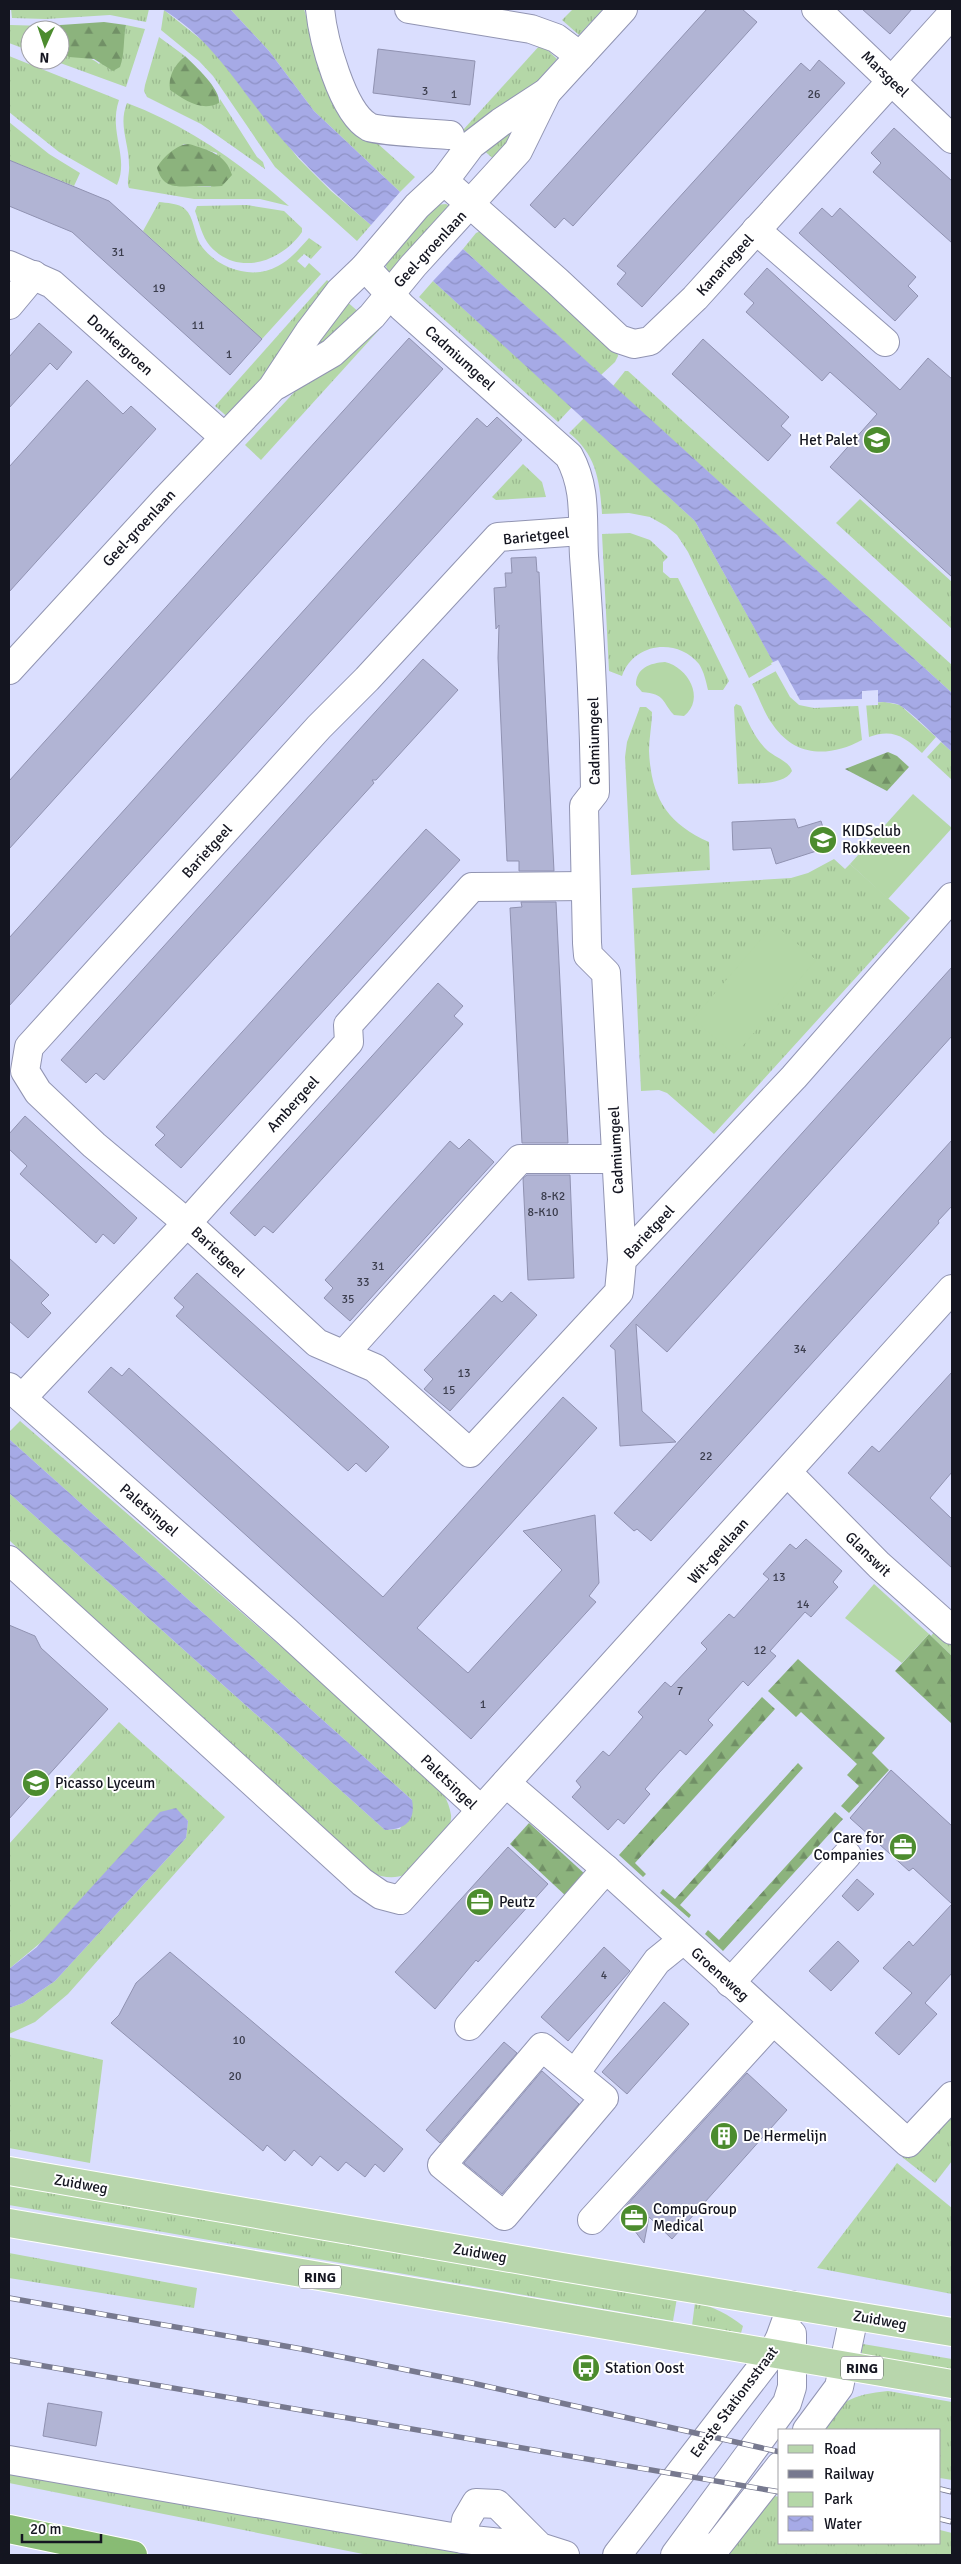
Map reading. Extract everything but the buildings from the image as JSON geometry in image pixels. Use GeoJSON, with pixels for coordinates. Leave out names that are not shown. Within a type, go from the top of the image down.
{"type":"FeatureCollection","features":[{"type":"Feature","properties":{"kind":"highway"},"geometry":{"type":"LineString","coordinates":[[9,2529],[133,2555]]}},
{"type":"Feature","properties":{"kind":"main road","name":"Zuidweg"},"geometry":{"type":"LineString","coordinates":[[9,2171],[952,2332]]}},
{"type":"Feature","properties":{"kind":"main road","name":"RING"},"geometry":{"type":"LineString","coordinates":[[9,2223],[952,2384]]}},
{"type":"Feature","properties":{"kind":"street"},"geometry":{"type":"LineString","coordinates":[[320,9],[322,34],[349,108],[370,128],[450,135]]}},
{"type":"Feature","properties":{"kind":"street"},"geometry":{"type":"LineString","coordinates":[[409,9],[531,29],[556,38],[580,56]]}},
{"type":"Feature","properties":{"kind":"street","name":"Geel-groenlaan"},"geometry":{"type":"LineString","coordinates":[[9,670],[224,437],[272,388],[309,332],[340,291],[365,268],[417,206],[444,181],[471,145],[501,122],[547,92],[623,9]]}},
{"type":"Feature","properties":{"kind":"street","name":"Marsgeel"},"geometry":{"type":"LineString","coordinates":[[816,9],[952,139]]}},
{"type":"Feature","properties":{"kind":"street","name":"Kanariegeel"},"geometry":{"type":"LineString","coordinates":[[470,205],[557,281],[618,339],[634,344],[650,341],[695,298],[952,14]]}},
{"type":"Feature","properties":{"kind":"street","name":"Geel-groenlaan"},"geometry":{"type":"LineString","coordinates":[[272,388],[332,353],[372,316],[389,293],[518,151],[547,92]]}},
{"type":"Feature","properties":{"kind":"street","name":"Geel-groenlaan"},"geometry":{"type":"LineString","coordinates":[[444,181],[470,205]]}},
{"type":"Feature","properties":{"kind":"street"},"geometry":{"type":"LineString","coordinates":[[756,230],[885,342]]}},
{"type":"Feature","properties":{"kind":"street","name":"Donkergroen"},"geometry":{"type":"LineString","coordinates":[[9,265],[52,284],[224,437]]}},
{"type":"Feature","properties":{"kind":"street","name":"Geel-groenlaan"},"geometry":{"type":"LineString","coordinates":[[365,268],[389,293]]}},
{"type":"Feature","properties":{"kind":"street"},"geometry":{"type":"LineString","coordinates":[[9,305],[34,275]]}},
{"type":"Feature","properties":{"kind":"street","name":"Cadmiumgeel"},"geometry":{"type":"LineString","coordinates":[[389,293],[569,456],[576,468],[583,491],[582,531],[593,670],[595,792],[584,806],[588,955],[606,973],[622,1260]]}},
{"type":"Feature","properties":{"kind":"street","name":"Barietgeel"},"geometry":{"type":"LineString","coordinates":[[582,531],[498,537],[374,672],[319,726],[29,1047],[25,1071],[38,1092],[94,1144],[187,1223],[317,1343],[344,1353],[375,1368],[470,1452],[619,1292],[622,1260],[794,1077],[952,897]]}},
{"type":"Feature","properties":{"kind":"street","name":"Ambergeel"},"geometry":{"type":"LineString","coordinates":[[15,1392],[187,1223],[349,1042],[348,1025],[472,887],[585,886]]}},
{"type":"Feature","properties":{"kind":"street"},"geometry":{"type":"LineString","coordinates":[[344,1353],[520,1159],[616,1159]]}},
{"type":"Feature","properties":{"kind":"street","name":"Wit-geellaan"},"geometry":{"type":"LineString","coordinates":[[480,1809],[506,1783],[788,1473],[952,1289]]}},
{"type":"Feature","properties":{"kind":"street","name":"Paletsingel"},"geometry":{"type":"LineString","coordinates":[[9,1560],[355,1876],[381,1895],[400,1900],[480,1809],[286,1630],[15,1392]]}},
{"type":"Feature","properties":{"kind":"street","name":"Glanswit"},"geometry":{"type":"LineString","coordinates":[[788,1473],[879,1565],[952,1630]]}},
{"type":"Feature","properties":{"kind":"street","name":"Groeneweg"},"geometry":{"type":"LineString","coordinates":[[506,1783],[606,1869],[908,2143],[952,2096]]}},
{"type":"Feature","properties":{"kind":"street"},"geometry":{"type":"LineString","coordinates":[[730,1983],[847,1856]]}},
{"type":"Feature","properties":{"kind":"street"},"geometry":{"type":"LineString","coordinates":[[469,2026],[606,1869]]}},
{"type":"Feature","properties":{"kind":"street"},"geometry":{"type":"LineString","coordinates":[[576,2072],[657,1961],[683,1940]]}},
{"type":"Feature","properties":{"kind":"street"},"geometry":{"type":"LineString","coordinates":[[592,2220],[773,2021]]}},
{"type":"Feature","properties":{"kind":"street"},"geometry":{"type":"LineString","coordinates":[[542,2046],[576,2072],[604,2098],[504,2216],[442,2165],[542,2046]]}},
{"type":"Feature","properties":{"kind":"street","name":"Eerste Stationsstraat"},"geometry":{"type":"LineString","coordinates":[[674,2555],[780,2416],[792,2391],[782,2356],[780,2338],[792,2305]]}},
{"type":"Feature","properties":{"kind":"street"},"geometry":{"type":"LineString","coordinates":[[808,2429],[836,2392],[845,2366],[854,2316]]}},
{"type":"Feature","properties":{"kind":"street","name":"Eerste Stationsstraat"},"geometry":{"type":"LineString","coordinates":[[617,2555],[782,2356]]}},
{"type":"Feature","properties":{"kind":"street"},"geometry":{"type":"LineString","coordinates":[[9,2460],[463,2538],[552,2551]]}},
{"type":"Feature","properties":{"kind":"street"},"geometry":{"type":"LineString","coordinates":[[690,2555],[718,2545],[778,2469]]}},
{"type":"Feature","properties":{"kind":"street"},"geometry":{"type":"LineString","coordinates":[[463,2538],[466,2520],[476,2503],[497,2504],[552,2551]]}},
{"type":"Feature","properties":{"kind":"green space"},"geometry":{"type":"Polygon","coordinates":[[[11,9],[149,9],[146,22],[110,15],[46,19],[12,18],[11,9]]]}},
{"type":"Feature","properties":{"kind":"green space"},"geometry":{"type":"Polygon","coordinates":[[[230,9],[304,9],[324,79],[348,117],[415,177],[400,192],[314,111],[269,51],[230,9]]]}},
{"type":"Feature","properties":{"kind":"green space"},"geometry":{"type":"Polygon","coordinates":[[[573,9],[603,9],[579,35],[562,20],[573,9]]]}},
{"type":"Feature","properties":{"kind":"green space"},"geometry":{"type":"Polygon","coordinates":[[[164,10],[203,41],[222,60],[298,158],[331,191],[371,225],[357,241],[275,167],[213,76],[199,61],[161,30],[164,10]]]}},
{"type":"Feature","properties":{"kind":"green space"},"geometry":{"type":"Polygon","coordinates":[[[104,22],[126,25],[120,67],[113,71],[94,59],[70,57],[70,24],[104,22]]]}},
{"type":"Feature","properties":{"kind":"green space"},"geometry":{"type":"Polygon","coordinates":[[[9,25],[20,25],[20,47],[9,43],[9,25]]]}},
{"type":"Feature","properties":{"kind":"green space"},"geometry":{"type":"Polygon","coordinates":[[[126,25],[145,29],[126,87],[70,67],[70,55],[90,59],[99,64],[123,39],[126,25]]]}},
{"type":"Feature","properties":{"kind":"green space"},"geometry":{"type":"Polygon","coordinates":[[[159,37],[185,56],[182,58],[219,103],[220,99],[257,157],[263,162],[265,169],[201,124],[147,97],[144,91],[145,85],[159,37]]]}},
{"type":"Feature","properties":{"kind":"green space"},"geometry":{"type":"Polygon","coordinates":[[[541,44],[557,59],[528,92],[469,137],[463,130],[541,44]]]}},
{"type":"Feature","properties":{"kind":"green space"},"geometry":{"type":"Polygon","coordinates":[[[9,56],[20,60],[20,70],[44,70],[119,100],[116,123],[121,165],[117,185],[59,152],[9,112],[9,56]]]}},
{"type":"Feature","properties":{"kind":"green space"},"geometry":{"type":"Polygon","coordinates":[[[185,56],[212,85],[219,97],[219,103],[206,106],[193,104],[170,90],[170,80],[173,72],[185,56]]]}},
{"type":"Feature","properties":{"kind":"green space"},"geometry":{"type":"Polygon","coordinates":[[[127,103],[192,134],[252,175],[289,206],[260,199],[194,199],[129,188],[129,157],[124,126],[127,103]],[[184,144],[170,154],[196,186],[211,187],[217,153],[184,144]]]}},
{"type":"Feature","properties":{"kind":"green space"},"geometry":{"type":"Polygon","coordinates":[[[520,120],[498,163],[480,147],[520,120]]]}},
{"type":"Feature","properties":{"kind":"green space"},"geometry":{"type":"Polygon","coordinates":[[[9,122],[49,154],[80,173],[74,186],[9,160],[9,122]]]}},
{"type":"Feature","properties":{"kind":"green space"},"geometry":{"type":"Polygon","coordinates":[[[189,144],[215,154],[225,162],[232,175],[222,186],[173,186],[164,181],[157,168],[159,164],[175,149],[189,144]]]}},
{"type":"Feature","properties":{"kind":"green space"},"geometry":{"type":"Polygon","coordinates":[[[159,202],[176,204],[185,209],[190,216],[200,244],[215,260],[235,270],[257,272],[278,266],[295,254],[309,238],[322,247],[311,259],[304,254],[297,261],[305,268],[309,263],[321,274],[262,339],[143,231],[159,202]]]}},
{"type":"Feature","properties":{"kind":"green space"},"geometry":{"type":"Polygon","coordinates":[[[446,204],[449,206],[392,274],[388,272],[386,266],[387,259],[436,205],[446,204]]]}},
{"type":"Feature","properties":{"kind":"green space"},"geometry":{"type":"Polygon","coordinates":[[[247,205],[284,211],[302,228],[302,232],[283,251],[259,262],[233,261],[221,256],[210,246],[205,238],[195,211],[197,206],[247,205]]]}},
{"type":"Feature","properties":{"kind":"green space"},"geometry":{"type":"Polygon","coordinates":[[[483,230],[617,351],[618,356],[615,362],[601,375],[463,249],[476,233],[483,230]]]}},
{"type":"Feature","properties":{"kind":"green space"},"geometry":{"type":"Polygon","coordinates":[[[327,280],[333,286],[231,420],[215,406],[327,280]]]}},
{"type":"Feature","properties":{"kind":"green space"},"geometry":{"type":"Polygon","coordinates":[[[433,281],[572,407],[558,422],[419,297],[433,281]]]}},
{"type":"Feature","properties":{"kind":"green space"},"geometry":{"type":"Polygon","coordinates":[[[345,300],[361,314],[313,353],[315,339],[345,300]]]}},
{"type":"Feature","properties":{"kind":"green space"},"geometry":{"type":"Polygon","coordinates":[[[373,325],[379,330],[261,460],[245,445],[301,385],[373,325]]]}},
{"type":"Feature","properties":{"kind":"green space"},"geometry":{"type":"Polygon","coordinates":[[[625,371],[628,371],[952,665],[952,693],[613,386],[625,371]]]}},
{"type":"Feature","properties":{"kind":"green space"},"geometry":{"type":"Polygon","coordinates":[[[584,418],[695,521],[774,663],[749,678],[688,552],[677,535],[650,517],[629,513],[602,514],[598,479],[591,459],[578,441],[569,433],[584,418]]]}},
{"type":"Feature","properties":{"kind":"green space"},"geometry":{"type":"Polygon","coordinates":[[[523,464],[542,482],[546,497],[496,500],[492,497],[523,464]]]}},
{"type":"Feature","properties":{"kind":"green space"},"geometry":{"type":"Polygon","coordinates":[[[860,499],[952,582],[952,629],[836,523],[860,499]]]}},
{"type":"Feature","properties":{"kind":"green space"},"geometry":{"type":"Polygon","coordinates":[[[630,533],[650,540],[668,557],[663,562],[663,572],[670,578],[678,578],[729,681],[723,690],[708,690],[704,673],[699,664],[690,655],[668,647],[645,651],[636,656],[622,676],[609,671],[602,534],[630,533]]]}},
{"type":"Feature","properties":{"kind":"green space"},"geometry":{"type":"Polygon","coordinates":[[[665,662],[681,670],[691,684],[694,701],[684,716],[674,715],[659,696],[642,692],[636,685],[638,674],[641,671],[649,665],[665,662]]]}},
{"type":"Feature","properties":{"kind":"green space"},"geometry":{"type":"Polygon","coordinates":[[[778,670],[858,704],[862,740],[838,749],[814,751],[792,744],[782,736],[767,715],[752,684],[778,670]]]}},
{"type":"Feature","properties":{"kind":"green space"},"geometry":{"type":"Polygon","coordinates":[[[885,702],[900,705],[936,737],[922,753],[910,742],[892,734],[877,734],[869,737],[866,703],[885,702]]]}},
{"type":"Feature","properties":{"kind":"green space"},"geometry":{"type":"Polygon","coordinates":[[[736,704],[741,706],[752,730],[763,746],[791,768],[792,771],[788,776],[768,783],[738,784],[734,707],[736,704]]]}},
{"type":"Feature","properties":{"kind":"green space"},"geometry":{"type":"Polygon","coordinates":[[[640,707],[646,707],[652,712],[649,751],[650,767],[658,795],[672,817],[682,826],[709,842],[710,870],[631,875],[625,757],[627,742],[640,707]]]}},
{"type":"Feature","properties":{"kind":"green space"},"geometry":{"type":"Polygon","coordinates":[[[941,742],[952,752],[952,780],[927,757],[941,742]]]}},
{"type":"Feature","properties":{"kind":"green space"},"geometry":{"type":"Polygon","coordinates":[[[888,752],[897,756],[909,767],[887,791],[845,769],[888,752]]]}},
{"type":"Feature","properties":{"kind":"green space"},"geometry":{"type":"Polygon","coordinates":[[[913,794],[952,828],[888,899],[850,864],[913,794]]]}},
{"type":"Feature","properties":{"kind":"green space"},"geometry":{"type":"Polygon","coordinates":[[[834,859],[845,869],[850,864],[910,918],[714,1134],[667,1093],[659,1090],[641,1091],[632,888],[791,878],[808,873],[834,859]]]}},
{"type":"Feature","properties":{"kind":"green space"},"geometry":{"type":"Polygon","coordinates":[[[774,924],[816,960],[735,1055],[693,1019],[774,924]]]}},
{"type":"Feature","properties":{"kind":"green space"},"geometry":{"type":"Polygon","coordinates":[[[20,1421],[432,1777],[446,1799],[451,1819],[444,1836],[425,1860],[410,1872],[401,1876],[381,1876],[369,1872],[234,1751],[9,1540],[9,1493],[385,1830],[400,1829],[412,1800],[9,1439],[9,1432],[20,1421]]]}},
{"type":"Feature","properties":{"kind":"green space"},"geometry":{"type":"Polygon","coordinates":[[[874,1584],[929,1634],[902,1663],[845,1618],[874,1584]]]}},
{"type":"Feature","properties":{"kind":"green space"},"geometry":{"type":"Polygon","coordinates":[[[935,1631],[952,1646],[952,1656],[931,1636],[935,1631]]]}},
{"type":"Feature","properties":{"kind":"green space"},"geometry":{"type":"Polygon","coordinates":[[[929,1634],[952,1656],[952,1724],[895,1671],[929,1634]]]}},
{"type":"Feature","properties":{"kind":"green space"},"geometry":{"type":"Polygon","coordinates":[[[798,1659],[885,1738],[872,1753],[889,1770],[849,1813],[841,1806],[859,1786],[847,1775],[857,1764],[801,1712],[796,1717],[768,1691],[798,1659]]]}},
{"type":"Feature","properties":{"kind":"green space"},"geometry":{"type":"Polygon","coordinates":[[[762,1697],[775,1709],[635,1863],[646,1874],[643,1877],[619,1855],[762,1697]]]}},
{"type":"Feature","properties":{"kind":"green space"},"geometry":{"type":"Polygon","coordinates":[[[119,1722],[225,1817],[68,1994],[35,2022],[9,2034],[9,2008],[23,2003],[55,1981],[186,1838],[188,1820],[9,1969],[9,1844],[119,1722]]]}},
{"type":"Feature","properties":{"kind":"green space"},"geometry":{"type":"Polygon","coordinates":[[[798,1763],[803,1768],[680,1905],[691,1915],[689,1918],[660,1893],[663,1889],[675,1899],[798,1763]]]}},
{"type":"Feature","properties":{"kind":"green space"},"geometry":{"type":"Polygon","coordinates":[[[835,1812],[843,1819],[723,1951],[705,1934],[708,1930],[719,1940],[835,1812]]]}},
{"type":"Feature","properties":{"kind":"green space"},"geometry":{"type":"Polygon","coordinates":[[[529,1823],[586,1875],[567,1897],[510,1844],[529,1823]]]}},
{"type":"Feature","properties":{"kind":"green space"},"geometry":{"type":"Polygon","coordinates":[[[9,2037],[103,2060],[90,2163],[9,2148],[9,2037]]]}},
{"type":"Feature","properties":{"kind":"green space"},"geometry":{"type":"Polygon","coordinates":[[[952,2116],[952,2161],[935,2183],[902,2157],[952,2116]]]}},
{"type":"Feature","properties":{"kind":"green space"},"geometry":{"type":"Polygon","coordinates":[[[897,2163],[952,2208],[952,2294],[817,2268],[897,2163]]]}},
{"type":"Feature","properties":{"kind":"green space"},"geometry":{"type":"Polygon","coordinates":[[[9,2182],[677,2298],[673,2321],[9,2205],[9,2182]]]}},
{"type":"Feature","properties":{"kind":"green space"},"geometry":{"type":"Polygon","coordinates":[[[9,2253],[197,2288],[194,2308],[9,2278],[9,2253]]]}},
{"type":"Feature","properties":{"kind":"green space"},"geometry":{"type":"Polygon","coordinates":[[[695,2302],[720,2311],[732,2318],[743,2326],[741,2333],[692,2326],[695,2302]]]}},
{"type":"Feature","properties":{"kind":"green space"},"geometry":{"type":"Polygon","coordinates":[[[863,2344],[952,2359],[952,2370],[861,2355],[863,2344]]]}},
{"type":"Feature","properties":{"kind":"green space"},"geometry":{"type":"Polygon","coordinates":[[[888,2391],[952,2402],[952,2480],[941,2478],[941,2429],[816,2429],[830,2413],[846,2402],[876,2392],[888,2391]]]}},
{"type":"Feature","properties":{"kind":"green space"},"geometry":{"type":"Polygon","coordinates":[[[9,2471],[469,2555],[368,2555],[9,2483],[9,2471]]]}},
{"type":"Feature","properties":{"kind":"green space"},"geometry":{"type":"Polygon","coordinates":[[[769,2495],[778,2497],[778,2544],[941,2544],[941,2530],[952,2533],[952,2555],[711,2555],[769,2495]]]}},
{"type":"Feature","properties":{"kind":"water"},"geometry":{"type":"Polygon","coordinates":[[[162,9],[230,9],[269,51],[314,111],[400,192],[371,225],[320,179],[284,142],[209,48],[195,34],[162,9]]]}},
{"type":"Feature","properties":{"kind":"water"},"geometry":{"type":"Polygon","coordinates":[[[463,249],[952,693],[952,752],[916,718],[897,704],[872,702],[814,704],[792,696],[695,521],[433,281],[463,249]]]}},
{"type":"Feature","properties":{"kind":"water"},"geometry":{"type":"Polygon","coordinates":[[[9,1439],[412,1800],[412,1813],[408,1822],[398,1828],[385,1830],[9,1493],[9,1439]]]}},
{"type":"Feature","properties":{"kind":"water"},"geometry":{"type":"Polygon","coordinates":[[[176,1808],[188,1821],[186,1838],[55,1981],[23,2003],[9,2008],[9,1969],[37,1947],[160,1812],[176,1808]]]}},
{"type":"Feature","properties":{"kind":"pier"},"geometry":{"type":"Polygon","coordinates":[[[778,660],[800,700],[862,699],[862,691],[878,690],[878,705],[814,708],[799,705],[790,697],[771,663],[778,660]]]}},
{"type":"Feature","properties":{"kind":"railway"},"geometry":{"type":"LineString","coordinates":[[9,2298],[302,2349],[472,2383],[778,2452]]}},
{"type":"Feature","properties":{"kind":"railway"},"geometry":{"type":"LineString","coordinates":[[9,2360],[778,2492]]}},
{"type":"Feature","properties":{"kind":"railway"},"geometry":{"type":"LineString","coordinates":[[941,2489],[952,2492]]}},
{"type":"Feature","properties":{"kind":"railway"},"geometry":{"type":"LineString","coordinates":[[941,2519],[952,2522]]}},
{"type":"Feature","properties":{"kind":"place","name":"Het Palet"},"geometry":{"type":"Point","coordinates":[877,440]}},
{"type":"Feature","properties":{"kind":"place","name":"KIDSclub Rokkeveen"},"geometry":{"type":"Point","coordinates":[823,840]}},
{"type":"Feature","properties":{"kind":"place","name":"Picasso Lyceum"},"geometry":{"type":"Point","coordinates":[36,1783]}},
{"type":"Feature","properties":{"kind":"place","name":"Care for Companies"},"geometry":{"type":"Point","coordinates":[903,1847]}},
{"type":"Feature","properties":{"kind":"place","name":"Peutz"},"geometry":{"type":"Point","coordinates":[480,1902]}},
{"type":"Feature","properties":{"kind":"place","name":"De Hermelijn"},"geometry":{"type":"Point","coordinates":[724,2136]}},
{"type":"Feature","properties":{"kind":"place","name":"CompuGroup Medical"},"geometry":{"type":"Point","coordinates":[634,2218]}},
{"type":"Feature","properties":{"kind":"place","name":"Station Oost"},"geometry":{"type":"Point","coordinates":[586,2368]}}]}
